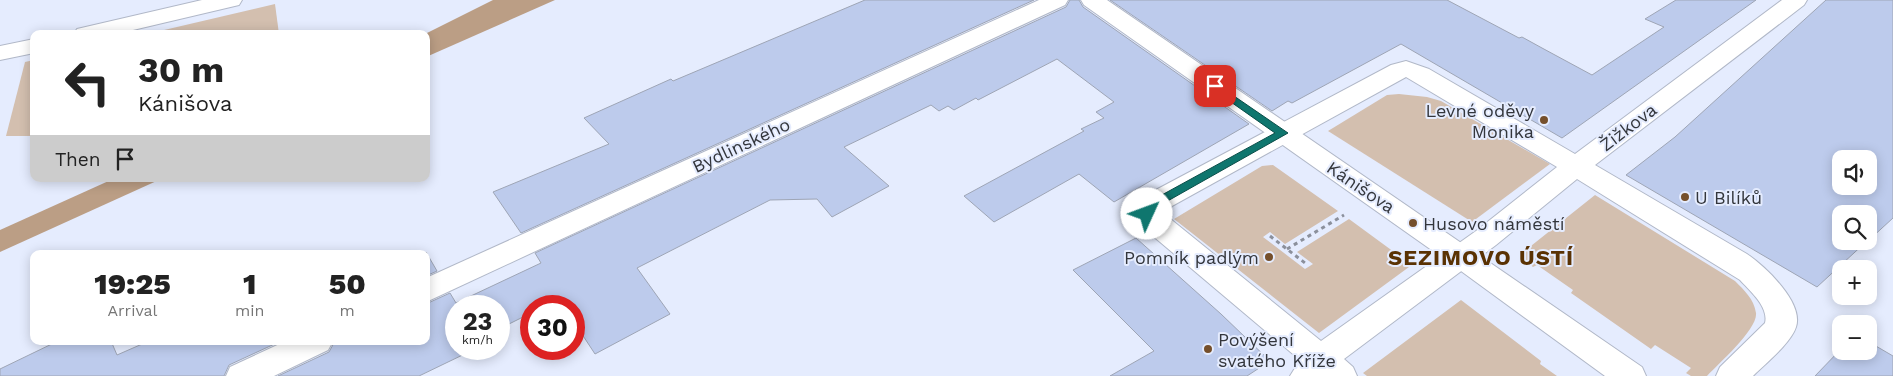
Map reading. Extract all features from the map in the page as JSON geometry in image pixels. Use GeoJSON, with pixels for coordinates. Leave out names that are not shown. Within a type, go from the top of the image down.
{"type":"FeatureCollection","features":[{"type":"Feature","properties":{"kind":"street"},"geometry":{"type":"LineString","coordinates":[[102,30],[231,0]]}},
{"type":"Feature","properties":{"kind":"street","name":"Bydlinského"},"geometry":{"type":"LineString","coordinates":[[430,289],[1057,0]]}},
{"type":"Feature","properties":{"kind":"street","name":"Kánišova"},"geometry":{"type":"LineString","coordinates":[[1092,0],[1460,255],[1630,376]]}},
{"type":"Feature","properties":{"kind":"street","name":"Žižkova"},"geometry":{"type":"LineString","coordinates":[[1322,370],[1460,255],[1486,238],[1576,166],[1796,0]]}},
{"type":"Feature","properties":{"kind":"street"},"geometry":{"type":"LineString","coordinates":[[0,53],[30,47]]}},
{"type":"Feature","properties":{"kind":"street"},"geometry":{"type":"LineString","coordinates":[[1322,370],[1147,214],[1150,207],[1158,202],[1282,133],[1406,68],[1420,74],[1576,166],[1737,262],[1750,272],[1772,295],[1782,318],[1780,328],[1732,376]]}},
{"type":"Feature","properties":{"kind":"street"},"geometry":{"type":"LineString","coordinates":[[242,376],[308,345]]}},
{"type":"Feature","properties":{"kind":"path"},"geometry":{"type":"LineString","coordinates":[[1287,249],[1349,212]]}},
{"type":"Feature","properties":{"kind":"path"},"geometry":{"type":"LineString","coordinates":[[1270,236],[1305,263]]}},
{"type":"Feature","properties":{"kind":"shaded area"},"geometry":{"type":"Polygon","coordinates":[[[493,0],[555,0],[430,55],[430,32],[493,0]]]}},
{"type":"Feature","properties":{"kind":"shaded area"},"geometry":{"type":"Polygon","coordinates":[[[275,4],[278,30],[164,30],[275,4]]]}},
{"type":"Feature","properties":{"kind":"shaded area"},"geometry":{"type":"Polygon","coordinates":[[[30,61],[30,136],[6,136],[25,62],[30,61]]]}},
{"type":"Feature","properties":{"kind":"shaded area"},"geometry":{"type":"Polygon","coordinates":[[[1399,94],[1427,97],[1441,101],[1550,164],[1472,222],[1328,131],[1387,95],[1399,94]]]}},
{"type":"Feature","properties":{"kind":"shaded area"},"geometry":{"type":"Polygon","coordinates":[[[1273,165],[1338,211],[1285,244],[1270,232],[1263,237],[1305,269],[1313,264],[1297,252],[1349,219],[1409,263],[1409,267],[1319,333],[1174,219],[1262,166],[1273,165]]]}},
{"type":"Feature","properties":{"kind":"shaded area"},"geometry":{"type":"Polygon","coordinates":[[[106,182],[154,182],[0,252],[0,230],[106,182]]]}},
{"type":"Feature","properties":{"kind":"shaded area"},"geometry":{"type":"Polygon","coordinates":[[[1595,195],[1735,281],[1751,299],[1756,313],[1751,328],[1707,376],[1691,376],[1686,373],[1691,368],[1655,345],[1651,349],[1571,293],[1573,290],[1537,265],[1533,267],[1523,259],[1522,253],[1595,195]]]}},
{"type":"Feature","properties":{"kind":"shaded area"},"geometry":{"type":"Polygon","coordinates":[[[1461,300],[1541,361],[1540,364],[1557,376],[1367,376],[1363,373],[1461,300]]]}},
{"type":"Feature","properties":{"kind":"building"},"geometry":{"type":"Polygon","coordinates":[[[865,0],[1034,0],[521,233],[493,192],[609,144],[584,118],[671,79],[673,81],[865,0]]]}},
{"type":"Feature","properties":{"kind":"building"},"geometry":{"type":"Polygon","coordinates":[[[1070,0],[1079,0],[1083,7],[1249,124],[1114,202],[1079,174],[994,222],[964,196],[1084,131],[1081,129],[1104,118],[1096,112],[1114,102],[1057,59],[978,100],[976,98],[954,110],[948,106],[939,111],[931,105],[844,147],[889,186],[832,217],[817,199],[770,200],[637,268],[670,314],[595,354],[585,339],[585,295],[520,295],[520,318],[510,324],[510,295],[473,295],[541,263],[535,253],[1066,7],[1070,0]]]}},
{"type":"Feature","properties":{"kind":"building"},"geometry":{"type":"Polygon","coordinates":[[[1110,0],[1447,0],[1519,38],[1522,37],[1592,75],[1664,27],[1645,19],[1676,0],[1756,0],[1562,138],[1401,44],[1292,103],[1288,101],[1272,111],[1110,0]]]}},
{"type":"Feature","properties":{"kind":"building"},"geometry":{"type":"Polygon","coordinates":[[[1826,0],[1893,0],[1893,218],[1877,233],[1877,205],[1832,205],[1832,250],[1857,250],[1846,260],[1832,260],[1832,273],[1817,287],[1626,175],[1675,137],[1826,0]]]}},
{"type":"Feature","properties":{"kind":"building"},"geometry":{"type":"Polygon","coordinates":[[[1136,238],[1270,361],[1247,376],[1110,376],[1154,351],[1073,270],[1136,238]]]}},
{"type":"Feature","properties":{"kind":"building"},"geometry":{"type":"Polygon","coordinates":[[[430,259],[437,271],[430,274],[430,259]]]}},
{"type":"Feature","properties":{"kind":"building"},"geometry":{"type":"Polygon","coordinates":[[[445,295],[445,360],[452,360],[419,376],[278,376],[329,352],[333,345],[430,345],[430,302],[445,295]]]}},
{"type":"Feature","properties":{"kind":"building"},"geometry":{"type":"Polygon","coordinates":[[[50,345],[113,345],[117,355],[140,345],[272,345],[229,365],[224,376],[0,376],[0,369],[50,345]]]}},
{"type":"Feature","properties":{"kind":"building"},"geometry":{"type":"Polygon","coordinates":[[[1877,347],[1893,356],[1893,376],[1815,376],[1832,358],[1832,360],[1877,360],[1877,347]]]}},
{"type":"Feature","properties":{"kind":"place","name":"Levné oděvy Monika"},"geometry":{"type":"Point","coordinates":[1544,120]}},
{"type":"Feature","properties":{"kind":"place","name":"U Bilíků"},"geometry":{"type":"Point","coordinates":[1685,197]}},
{"type":"Feature","properties":{"kind":"place","name":"Husovo náměstí"},"geometry":{"type":"Point","coordinates":[1413,223]}},
{"type":"Feature","properties":{"kind":"place","name":"Pomník padlým"},"geometry":{"type":"Point","coordinates":[1269,257]}},
{"type":"Feature","properties":{"kind":"place","name":"Povýšení svatého Kříže"},"geometry":{"type":"Point","coordinates":[1208,349]}},
{"type":"Feature","properties":{"kind":"district","name":"SEZIMOVO ÚSTÍ"},"geometry":{"type":"Point","coordinates":[1481,257]}},
{"type":"Feature","properties":{"kind":"route"},"geometry":{"type":"LineString","coordinates":[[1147,214],[1153,204],[1282,133],[1215,86]]}}]}
